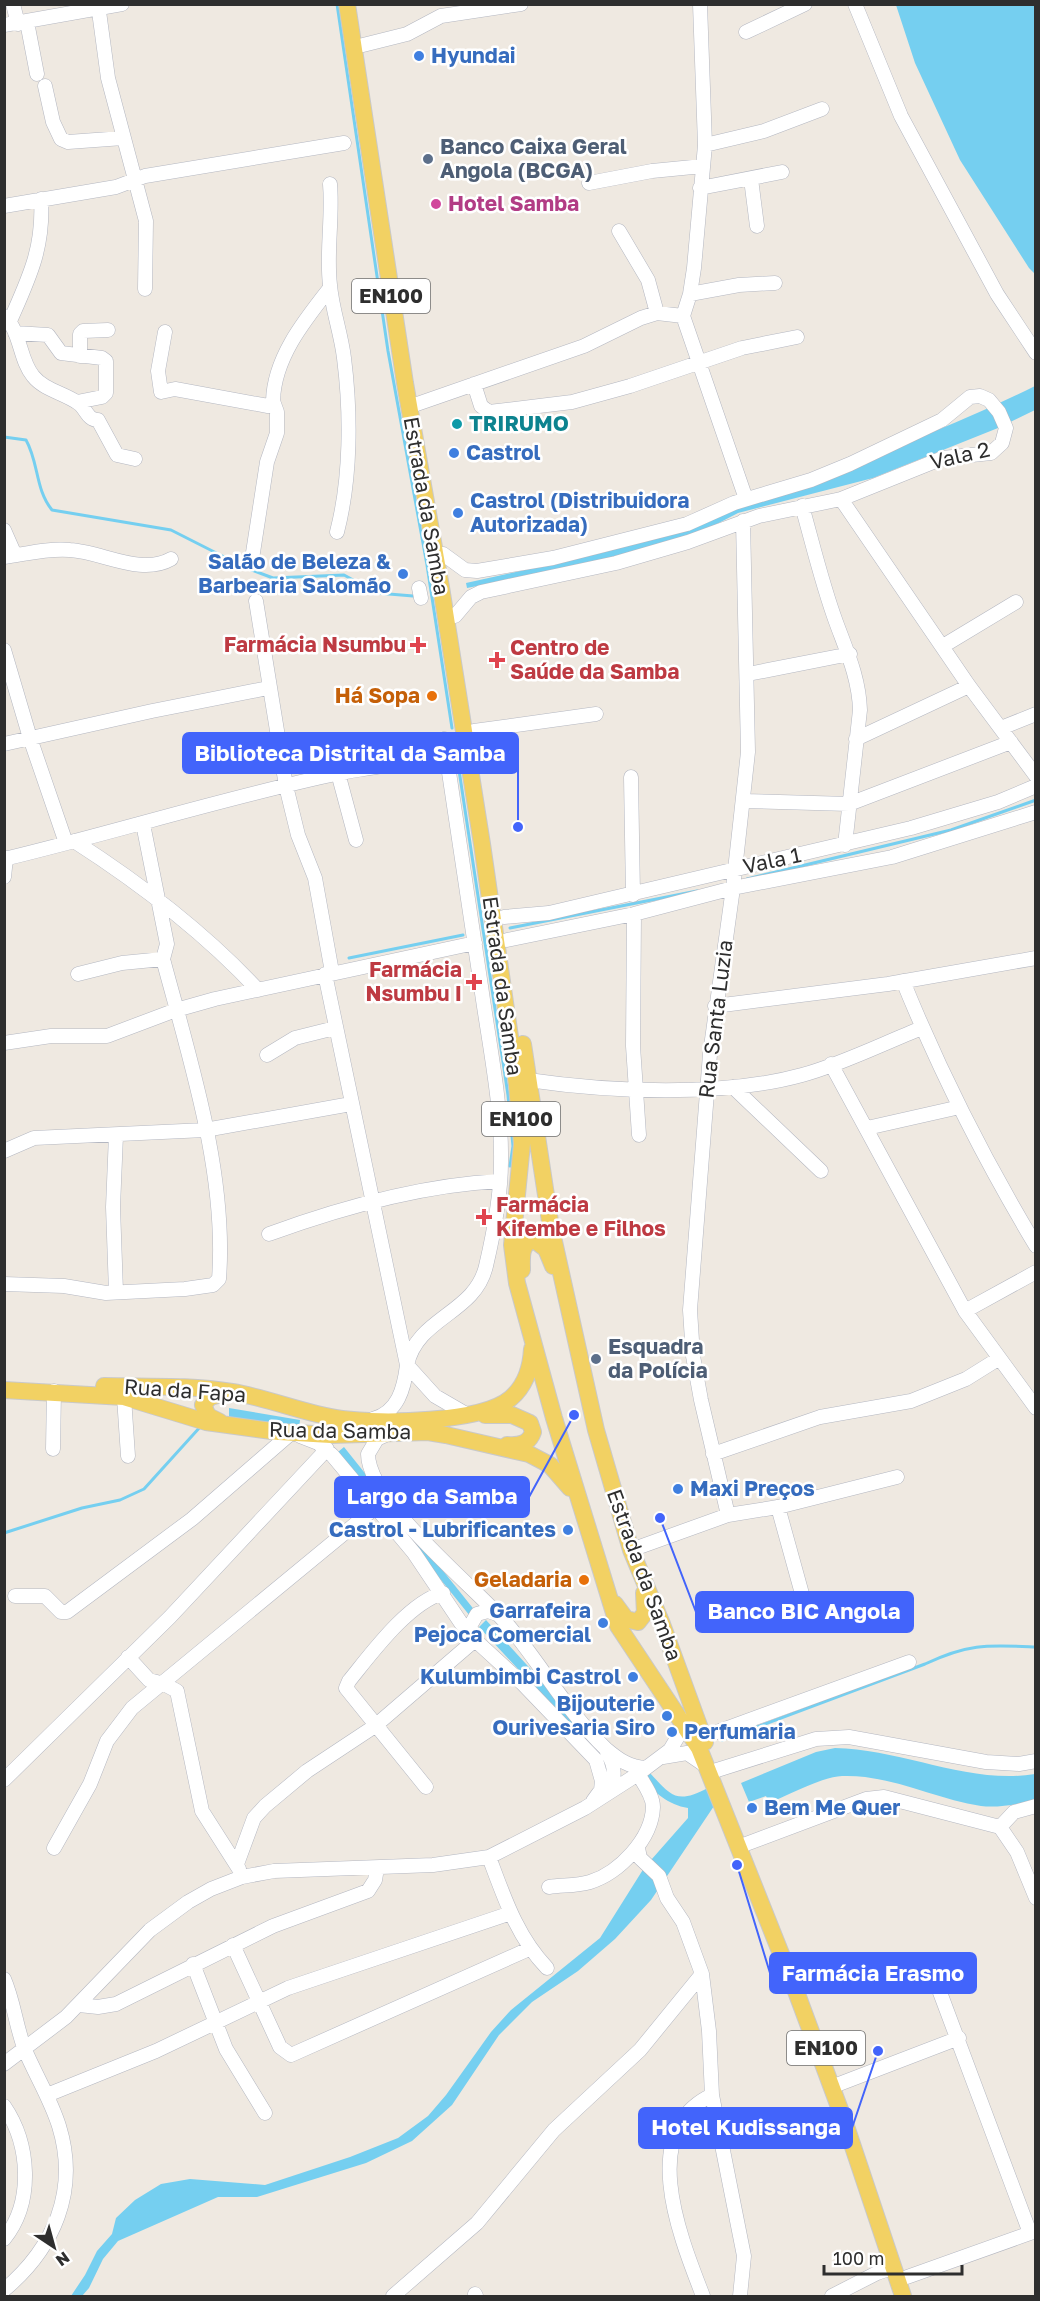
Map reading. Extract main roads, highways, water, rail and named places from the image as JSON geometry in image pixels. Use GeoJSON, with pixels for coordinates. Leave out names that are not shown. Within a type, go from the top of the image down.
{"type":"FeatureCollection","features":[{"type":"Feature","properties":{"kind":"main road","name":"Estrada da Samba"},"geometry":{"type":"LineString","coordinates":[[347,4],[405,382],[438,567],[482,844],[517,1084],[522,1144],[512,1245],[513,1264],[580,1508],[604,1586],[625,1640],[681,1717],[714,1774]]}},
{"type":"Feature","properties":{"kind":"main road","name":"Estrada da Samba"},"geometry":{"type":"LineString","coordinates":[[357,4],[417,404],[455,616],[504,917],[536,1140],[564,1292],[596,1430],[631,1550],[662,1624],[714,1774],[844,2123],[903,2296]]}},
{"type":"Feature","properties":{"kind":"main road"},"geometry":{"type":"LineString","coordinates":[[522,1301],[522,1251],[526,1243],[533,1239],[546,1249],[564,1292]]}},
{"type":"Feature","properties":{"kind":"main road","name":"Rua da Fapa"},"geometry":{"type":"LineString","coordinates":[[4,1383],[182,1387],[243,1394],[353,1420],[393,1422],[466,1414],[497,1407],[516,1394],[529,1369],[533,1341]]}},
{"type":"Feature","properties":{"kind":"main road","name":"Rua da Samba"},"geometry":{"type":"LineString","coordinates":[[4,1390],[54,1391],[124,1397],[194,1419],[284,1433],[331,1435],[428,1432],[474,1440],[529,1454],[550,1465],[568,1484],[580,1508]]}},
{"type":"Feature","properties":{"kind":"main road"},"geometry":{"type":"LineString","coordinates":[[240,1426],[212,1419],[203,1405],[216,1394],[243,1394]]}},
{"type":"Feature","properties":{"kind":"main road"},"geometry":{"type":"LineString","coordinates":[[466,1414],[521,1417],[530,1423],[533,1432],[530,1439],[521,1444],[474,1440]]}},
{"type":"Feature","properties":{"kind":"main road"},"geometry":{"type":"LineString","coordinates":[[604,1586],[626,1619],[638,1622],[645,1613],[639,1571]]}},
{"type":"Feature","properties":{"kind":"main road","name":"Estrada da Samba"},"geometry":{"type":"LineString","coordinates":[[727,1805],[746,1844],[839,2084],[913,2296]]}},
{"type":"Feature","properties":{"kind":"water"},"geometry":{"type":"Polygon","coordinates":[[[896,5],[1035,5],[1035,274],[960,160],[915,63],[896,5]]]}},
{"type":"Feature","properties":{"kind":"water"},"geometry":{"type":"Polygon","coordinates":[[[1035,386],[1035,410],[998,428],[873,478],[738,513],[692,537],[607,560],[467,588],[466,583],[605,552],[631,540],[887,450],[1035,386]]]}},
{"type":"Feature","properties":{"kind":"water"},"geometry":{"type":"Polygon","coordinates":[[[229,1408],[300,1420],[299,1429],[229,1419],[229,1408]]]}},
{"type":"Feature","properties":{"kind":"water"},"geometry":{"type":"Polygon","coordinates":[[[344,1447],[476,1612],[470,1616],[338,1452],[344,1447]]]}},
{"type":"Feature","properties":{"kind":"water"},"geometry":{"type":"Polygon","coordinates":[[[486,1620],[610,1756],[604,1762],[479,1627],[486,1620]]]}},
{"type":"Feature","properties":{"kind":"water"},"geometry":{"type":"Polygon","coordinates":[[[835,1748],[885,1754],[985,1775],[1035,1774],[1035,1801],[1001,1806],[981,1806],[877,1779],[842,1776],[815,1783],[769,1803],[766,1796],[749,1802],[741,1783],[816,1752],[835,1748]]]}},
{"type":"Feature","properties":{"kind":"water"},"geometry":{"type":"Polygon","coordinates":[[[650,1773],[664,1788],[676,1796],[689,1796],[708,1788],[714,1806],[651,1900],[615,1939],[578,1971],[532,2002],[499,2035],[452,2105],[412,2141],[366,2163],[257,2197],[218,2197],[118,2241],[103,2259],[89,2288],[82,2296],[71,2296],[97,2251],[112,2234],[116,2218],[135,2200],[161,2184],[190,2179],[265,2185],[350,2157],[398,2138],[428,2116],[446,2095],[491,2032],[511,2010],[600,1938],[644,1868],[688,1818],[688,1808],[668,1801],[641,1779],[650,1773]]]}},
{"type":"Feature","properties":{"kind":"waterway"},"geometry":{"type":"LineString","coordinates":[[337,4],[388,351],[427,565],[452,728]]}},
{"type":"Feature","properties":{"kind":"waterway"},"geometry":{"type":"LineString","coordinates":[[4,437],[26,440],[40,485],[52,510],[171,530],[244,567],[273,578],[344,575],[377,593],[413,596]]}},
{"type":"Feature","properties":{"kind":"waterway"},"geometry":{"type":"LineString","coordinates":[[459,770],[508,1095],[513,1146],[510,1166]]}},
{"type":"Feature","properties":{"kind":"waterway"},"geometry":{"type":"LineString","coordinates":[[747,879],[951,830],[1036,800]]}},
{"type":"Feature","properties":{"kind":"waterway"},"geometry":{"type":"LineString","coordinates":[[510,928],[697,891]]}},
{"type":"Feature","properties":{"kind":"waterway"},"geometry":{"type":"LineString","coordinates":[[349,958],[463,935]]}},
{"type":"Feature","properties":{"kind":"waterway"},"geometry":{"type":"LineString","coordinates":[[4,1533],[82,1508],[120,1500],[144,1489],[201,1426]]}},
{"type":"Feature","properties":{"kind":"waterway"},"geometry":{"type":"LineString","coordinates":[[722,1740],[954,1652],[991,1646],[1036,1647]]}},
{"type":"Feature","properties":{"kind":"place","name":"Hyundai"},"geometry":{"type":"Point","coordinates":[419,56]}},
{"type":"Feature","properties":{"kind":"place","name":"Banco Caixa Geral Angola (BCGA)"},"geometry":{"type":"Point","coordinates":[428,159]}},
{"type":"Feature","properties":{"kind":"place","name":"Hotel Samba"},"geometry":{"type":"Point","coordinates":[436,204]}},
{"type":"Feature","properties":{"kind":"place","name":"TRIRUMO"},"geometry":{"type":"Point","coordinates":[457,424]}},
{"type":"Feature","properties":{"kind":"place","name":"Castrol"},"geometry":{"type":"Point","coordinates":[454,453]}},
{"type":"Feature","properties":{"kind":"place","name":"Castrol (Distribuidora Autorizada)"},"geometry":{"type":"Point","coordinates":[458,513]}},
{"type":"Feature","properties":{"kind":"place","name":"Salão de Beleza & Barbearia Salomão"},"geometry":{"type":"Point","coordinates":[403,574]}},
{"type":"Feature","properties":{"kind":"place","name":"Farmácia Nsumbu"},"geometry":{"type":"Point","coordinates":[418,645]}},
{"type":"Feature","properties":{"kind":"place","name":"Centro de Saúde da Samba"},"geometry":{"type":"Point","coordinates":[497,660]}},
{"type":"Feature","properties":{"kind":"place","name":"Há Sopa"},"geometry":{"type":"Point","coordinates":[432,696]}},
{"type":"Feature","properties":{"kind":"place","name":"Biblioteca Distrital da Samba"},"geometry":{"type":"Point","coordinates":[518,827]}},
{"type":"Feature","properties":{"kind":"place","name":"Farmácia Nsumbu I"},"geometry":{"type":"Point","coordinates":[474,982]}},
{"type":"Feature","properties":{"kind":"place","name":"Farmácia Kifembe e Filhos"},"geometry":{"type":"Point","coordinates":[484,1217]}},
{"type":"Feature","properties":{"kind":"place","name":"Esquadra da Polícia"},"geometry":{"type":"Point","coordinates":[596,1359]}},
{"type":"Feature","properties":{"kind":"place","name":"Largo da Samba"},"geometry":{"type":"Point","coordinates":[574,1415]}},
{"type":"Feature","properties":{"kind":"place","name":"Maxi Preços"},"geometry":{"type":"Point","coordinates":[678,1489]}},
{"type":"Feature","properties":{"kind":"place","name":"Banco BIC Angola"},"geometry":{"type":"Point","coordinates":[660,1518]}},
{"type":"Feature","properties":{"kind":"place","name":"Castrol - Lubrificantes"},"geometry":{"type":"Point","coordinates":[568,1530]}},
{"type":"Feature","properties":{"kind":"place","name":"Geladaria"},"geometry":{"type":"Point","coordinates":[584,1580]}},
{"type":"Feature","properties":{"kind":"place","name":"Garrafeira Pejoca Comercial"},"geometry":{"type":"Point","coordinates":[603,1623]}},
{"type":"Feature","properties":{"kind":"place","name":"Kulumbimbi Castrol"},"geometry":{"type":"Point","coordinates":[633,1677]}},
{"type":"Feature","properties":{"kind":"place","name":"Bijouterie Ourivesaria Siro"},"geometry":{"type":"Point","coordinates":[667,1716]}},
{"type":"Feature","properties":{"kind":"place","name":"Perfumaria"},"geometry":{"type":"Point","coordinates":[672,1732]}},
{"type":"Feature","properties":{"kind":"place","name":"Bem Me Quer"},"geometry":{"type":"Point","coordinates":[752,1808]}},
{"type":"Feature","properties":{"kind":"place","name":"Farmácia Erasmo"},"geometry":{"type":"Point","coordinates":[737,1865]}},
{"type":"Feature","properties":{"kind":"place","name":"Hotel Kudissanga"},"geometry":{"type":"Point","coordinates":[878,2051]}}]}
